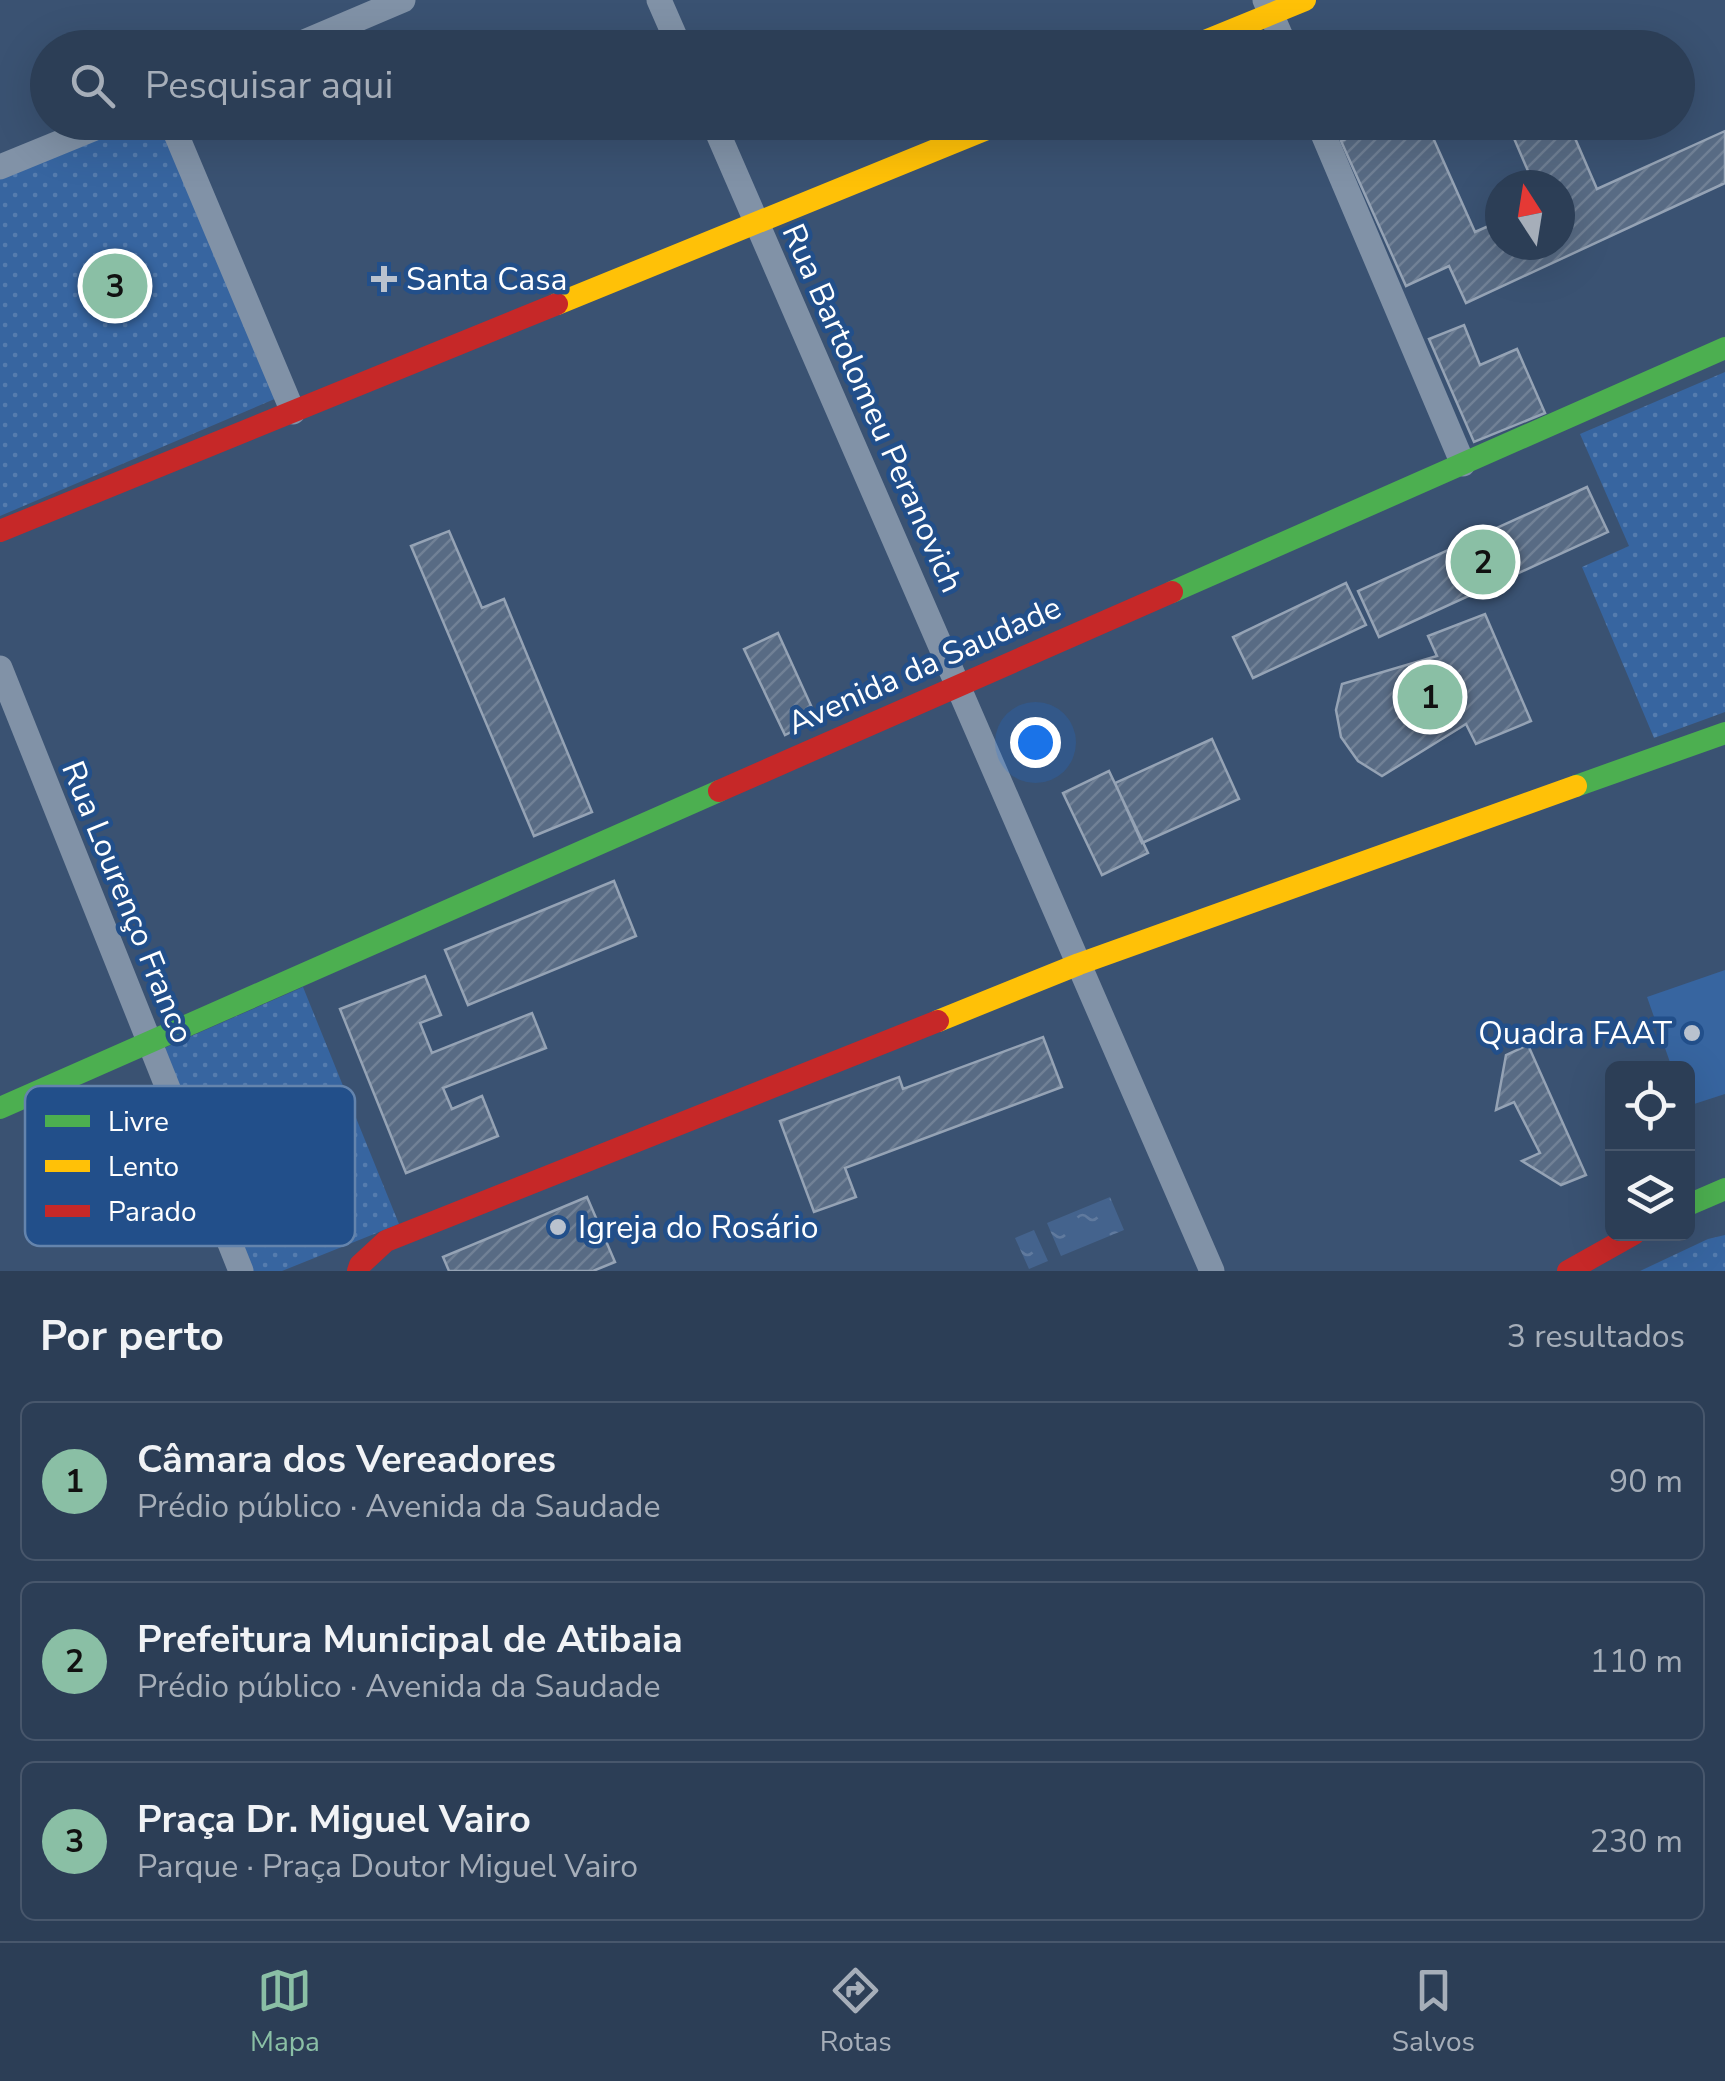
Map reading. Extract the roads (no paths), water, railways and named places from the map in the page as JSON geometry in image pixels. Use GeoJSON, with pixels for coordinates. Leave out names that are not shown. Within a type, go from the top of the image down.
{"type":"FeatureCollection","features":[{"type":"Feature","properties":{"kind":"street"},"geometry":{"type":"LineString","coordinates":[[332,30],[403,0]]}},
{"type":"Feature","properties":{"kind":"street"},"geometry":{"type":"LineString","coordinates":[[659,0],[672,30]]}},
{"type":"Feature","properties":{"kind":"street"},"geometry":{"type":"LineString","coordinates":[[1223,30],[1268,7],[1305,0]]}},
{"type":"Feature","properties":{"kind":"street"},"geometry":{"type":"LineString","coordinates":[[1268,7],[1278,30]]}},
{"type":"Feature","properties":{"kind":"street"},"geometry":{"type":"LineString","coordinates":[[0,167],[66,140]]}},
{"type":"Feature","properties":{"kind":"street"},"geometry":{"type":"LineString","coordinates":[[179,140],[292,412]]}},
{"type":"Feature","properties":{"kind":"street","name":"Rua Bartolomeu Peranovich"},"geometry":{"type":"LineString","coordinates":[[720,140],[1212,1271]]}},
{"type":"Feature","properties":{"kind":"street"},"geometry":{"type":"LineString","coordinates":[[0,532],[960,140]]}},
{"type":"Feature","properties":{"kind":"street"},"geometry":{"type":"LineString","coordinates":[[1326,140],[1463,464]]}},
{"type":"Feature","properties":{"kind":"street","name":"Avenida da Saudade"},"geometry":{"type":"LineString","coordinates":[[51,1086],[1725,348]]}},
{"type":"Feature","properties":{"kind":"street","name":"Rua Lourenço Franco"},"geometry":{"type":"LineString","coordinates":[[0,668],[167,1086]]}},
{"type":"Feature","properties":{"kind":"street"},"geometry":{"type":"LineString","coordinates":[[358,1271],[386,1241],[1078,964],[1725,733]]}},
{"type":"Feature","properties":{"kind":"street","name":"Avenida da Saudade"},"geometry":{"type":"LineString","coordinates":[[0,1108],[25,1097]]}},
{"type":"Feature","properties":{"kind":"street"},"geometry":{"type":"LineString","coordinates":[[1695,1202],[1725,1188]]}},
{"type":"Feature","properties":{"kind":"street"},"geometry":{"type":"LineString","coordinates":[[1568,1271],[1622,1241]]}},
{"type":"Feature","properties":{"kind":"street","name":"Rua Lourenço Franco"},"geometry":{"type":"LineString","coordinates":[[231,1246],[241,1271]]}},
{"type":"Feature","properties":{"kind":"water"},"geometry":{"type":"Polygon","coordinates":[[[1110,1197],[1124,1230],[1061,1256],[1047,1223],[1110,1197]]]}},
{"type":"Feature","properties":{"kind":"water"},"geometry":{"type":"Polygon","coordinates":[[[1034,1230],[1048,1261],[1029,1269],[1015,1238],[1034,1230]]]}},
{"type":"Feature","properties":{"kind":"place","name":"Santa Casa"},"geometry":{"type":"Point","coordinates":[384,279]}},
{"type":"Feature","properties":{"kind":"place","name":"Praça Dr. Miguel Vairo"},"geometry":{"type":"Point","coordinates":[115,286]}},
{"type":"Feature","properties":{"kind":"place","name":"Prefeitura Municipal de Atibaia"},"geometry":{"type":"Point","coordinates":[1483,562]}},
{"type":"Feature","properties":{"kind":"place","name":"Câmara dos Vereadores"},"geometry":{"type":"Point","coordinates":[1430,697]}},
{"type":"Feature","properties":{"kind":"place","name":"Quadra FAAT"},"geometry":{"type":"Point","coordinates":[1692,1033]}},
{"type":"Feature","properties":{"kind":"place","name":"Igreja do Rosário"},"geometry":{"type":"Point","coordinates":[558,1227]}}]}
